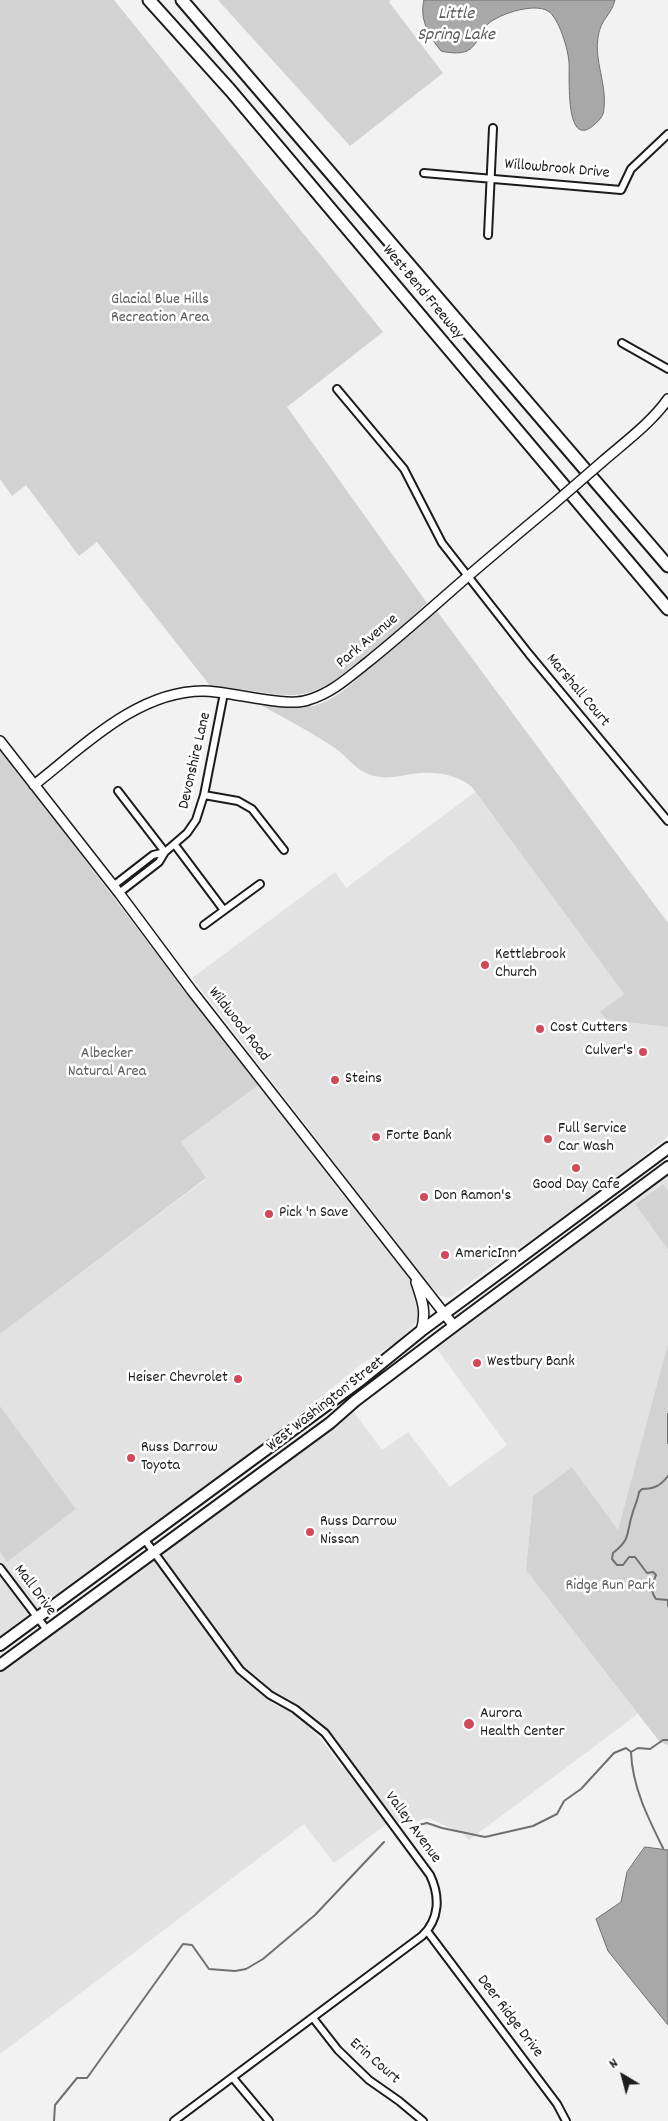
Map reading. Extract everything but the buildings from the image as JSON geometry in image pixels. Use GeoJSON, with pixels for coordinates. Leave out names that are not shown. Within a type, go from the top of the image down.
{"type":"FeatureCollection","features":[{"type":"Feature","properties":{"kind":"highway","name":"West Bend Freeway"},"geometry":{"type":"LineString","coordinates":[[150,0],[231,92],[668,609]]}},
{"type":"Feature","properties":{"kind":"highway","name":"West Bend Freeway"},"geometry":{"type":"LineString","coordinates":[[182,0],[668,566]]}},
{"type":"Feature","properties":{"kind":"main road","name":"West Washington Street"},"geometry":{"type":"LineString","coordinates":[[0,1644],[145,1540],[358,1382],[444,1314],[668,1148]]}},
{"type":"Feature","properties":{"kind":"main road","name":"West Washington Street"},"geometry":{"type":"LineString","coordinates":[[0,1665],[330,1423],[454,1326],[668,1166]]}},
{"type":"Feature","properties":{"kind":"street","name":"Willowbrook Drive"},"geometry":{"type":"LineString","coordinates":[[488,235],[493,128]]}},
{"type":"Feature","properties":{"kind":"street","name":"Willowbrook Drive"},"geometry":{"type":"LineString","coordinates":[[424,173],[621,190],[631,169],[668,134]]}},
{"type":"Feature","properties":{"kind":"street"},"geometry":{"type":"LineString","coordinates":[[622,343],[668,369]]}},
{"type":"Feature","properties":{"kind":"street","name":"Marshall Court"},"geometry":{"type":"LineString","coordinates":[[337,389],[404,469],[442,543],[668,822]]}},
{"type":"Feature","properties":{"kind":"street","name":"Park Avenue"},"geometry":{"type":"LineString","coordinates":[[34,785],[131,712],[178,694],[202,691],[284,701],[306,701],[335,689],[398,638],[635,434],[662,408],[668,399]]}},
{"type":"Feature","properties":{"kind":"street","name":"Devonshire Lane"},"geometry":{"type":"LineString","coordinates":[[116,889],[153,855],[166,852],[196,820],[204,795],[224,693]]}},
{"type":"Feature","properties":{"kind":"street","name":"Wildwood Road"},"geometry":{"type":"LineString","coordinates":[[0,741],[116,889],[192,991],[454,1326]]}},
{"type":"Feature","properties":{"kind":"street"},"geometry":{"type":"LineString","coordinates":[[118,791],[166,852]]}},
{"type":"Feature","properties":{"kind":"street"},"geometry":{"type":"LineString","coordinates":[[204,795],[238,801],[252,809],[284,850]]}},
{"type":"Feature","properties":{"kind":"street"},"geometry":{"type":"LineString","coordinates":[[174,845],[223,909]]}},
{"type":"Feature","properties":{"kind":"street"},"geometry":{"type":"LineString","coordinates":[[204,925],[223,909],[260,884]]}},
{"type":"Feature","properties":{"kind":"street"},"geometry":{"type":"LineString","coordinates":[[413,1275],[425,1308],[422,1331]]}},
{"type":"Feature","properties":{"kind":"street","name":"Valley Avenue"},"geometry":{"type":"LineString","coordinates":[[145,1540],[240,1670],[270,1695],[295,1709],[325,1733],[430,1874],[434,1884],[437,1910],[431,1928],[174,2121]]}},
{"type":"Feature","properties":{"kind":"street","name":"Mall Drive"},"geometry":{"type":"LineString","coordinates":[[0,1568],[47,1630]]}},
{"type":"Feature","properties":{"kind":"street","name":"Deer Ridge Drive"},"geometry":{"type":"LineString","coordinates":[[427,1931],[557,2104],[566,2121]]}},
{"type":"Feature","properties":{"kind":"street","name":"Erin Court"},"geometry":{"type":"LineString","coordinates":[[313,2018],[338,2050],[369,2080],[423,2121]]}},
{"type":"Feature","properties":{"kind":"street"},"geometry":{"type":"LineString","coordinates":[[233,2078],[269,2121]]}},
{"type":"Feature","properties":{"kind":"shaded area"},"geometry":{"type":"Polygon","coordinates":[[[475,792],[624,994],[601,1012],[607,1020],[668,1027],[668,1136],[608,1185],[547,1230],[503,1258],[451,1297],[445,1297],[439,1295],[415,1270],[390,1234],[192,978],[335,872],[346,888],[475,792]]]}},
{"type":"Feature","properties":{"kind":"shaded area"},"geometry":{"type":"Polygon","coordinates":[[[260,1084],[334,1184],[373,1229],[406,1272],[418,1296],[420,1319],[397,1342],[360,1365],[264,1443],[101,1565],[72,1583],[17,1623],[0,1639],[0,1552],[7,1561],[76,1509],[0,1406],[0,1334],[206,1179],[181,1142],[260,1084]]]}},
{"type":"Feature","properties":{"kind":"shaded area"},"geometry":{"type":"Polygon","coordinates":[[[668,1172],[668,1191],[662,1184],[635,1204],[668,1250],[668,1343],[618,1531],[572,1467],[533,1496],[526,1570],[638,1714],[469,1840],[462,1833],[428,1818],[401,1826],[395,1818],[334,1863],[304,1824],[0,2054],[0,1672],[80,1612],[118,1588],[351,1408],[382,1450],[408,1432],[450,1487],[507,1445],[434,1345],[668,1172]],[[276,1692],[271,1703],[296,1715],[306,1724],[321,1739],[342,1768],[351,1763],[318,1720],[301,1706],[276,1692]]]}},
{"type":"Feature","properties":{"kind":"green space","name":"Glacial Blue Hills Recreation Area"},"geometry":{"type":"Polygon","coordinates":[[[0,0],[114,0],[383,332],[287,407],[427,603],[366,659],[330,684],[312,692],[294,695],[211,687],[97,542],[79,556],[26,485],[12,496],[0,479],[0,0]]]}},
{"type":"Feature","properties":{"kind":"green space"},"geometry":{"type":"Polygon","coordinates":[[[218,0],[391,0],[389,2],[443,73],[350,146],[218,0]]]}},
{"type":"Feature","properties":{"kind":"green space"},"geometry":{"type":"Polygon","coordinates":[[[437,611],[668,923],[668,1027],[607,1020],[600,1012],[624,994],[471,786],[459,779],[434,773],[378,777],[365,773],[325,741],[252,700],[297,707],[313,706],[322,703],[354,682],[437,611]]]}},
{"type":"Feature","properties":{"kind":"green space","name":"Albecker Natural Area"},"geometry":{"type":"Polygon","coordinates":[[[0,749],[189,996],[260,1084],[181,1142],[206,1178],[0,1334],[0,749]]]}},
{"type":"Feature","properties":{"kind":"green space"},"geometry":{"type":"Polygon","coordinates":[[[663,1184],[668,1191],[668,1250],[635,1204],[663,1184]]]}},
{"type":"Feature","properties":{"kind":"green space","name":"Ridge Run Park"},"geometry":{"type":"Polygon","coordinates":[[[668,1343],[668,1745],[660,1742],[526,1570],[533,1496],[572,1467],[618,1530],[668,1343]]]}},
{"type":"Feature","properties":{"kind":"green space"},"geometry":{"type":"Polygon","coordinates":[[[0,1406],[76,1509],[7,1562],[0,1552],[0,1406]]]}},
{"type":"Feature","properties":{"kind":"water","name":"Little Spring Lake"},"geometry":{"type":"Polygon","coordinates":[[[424,0],[615,0],[601,25],[598,37],[598,55],[604,90],[604,111],[599,121],[585,130],[578,128],[573,120],[569,95],[567,50],[556,20],[548,11],[534,8],[505,14],[485,27],[476,43],[470,49],[464,52],[451,53],[441,51],[429,33],[424,21],[424,0]]]}},
{"type":"Feature","properties":{"kind":"water"},"geometry":{"type":"Polygon","coordinates":[[[645,1847],[668,1850],[668,2025],[608,1951],[596,1919],[621,1902],[627,1872],[645,1847]]]}},
{"type":"Feature","properties":{"kind":"waterway"},"geometry":{"type":"LineString","coordinates":[[668,1414],[668,1443]]}},
{"type":"Feature","properties":{"kind":"waterway"},"geometry":{"type":"LineString","coordinates":[[668,1476],[657,1486],[642,1489],[639,1492],[627,1536],[623,1544],[613,1553],[612,1559],[617,1565],[623,1565],[629,1557],[635,1557],[647,1573],[653,1572],[656,1575],[652,1588],[654,1596],[656,1599],[668,1600],[668,1606]]}},
{"type":"Feature","properties":{"kind":"waterway"},"geometry":{"type":"LineString","coordinates":[[663,1848],[638,1789],[634,1777],[631,1752],[638,1748],[650,1749],[663,1740],[668,1740]]}},
{"type":"Feature","properties":{"kind":"waterway"},"geometry":{"type":"LineString","coordinates":[[414,1826],[427,1823],[485,1837],[533,1826],[557,1814],[564,1801],[581,1789],[614,1753],[626,1748],[631,1752]]}},
{"type":"Feature","properties":{"kind":"waterway"},"geometry":{"type":"LineString","coordinates":[[54,2121],[55,2105],[77,2078],[87,2078],[183,1944],[192,1945],[209,1969],[235,1971],[246,1969],[263,1959],[315,1915],[384,1842]]}},
{"type":"Feature","properties":{"kind":"place","name":"Kettlebrook Church"},"geometry":{"type":"Point","coordinates":[485,965]}},
{"type":"Feature","properties":{"kind":"place","name":"Cost Cutters"},"geometry":{"type":"Point","coordinates":[540,1029]}},
{"type":"Feature","properties":{"kind":"place","name":"Culver's"},"geometry":{"type":"Point","coordinates":[643,1052]}},
{"type":"Feature","properties":{"kind":"place","name":"Steins"},"geometry":{"type":"Point","coordinates":[335,1080]}},
{"type":"Feature","properties":{"kind":"place","name":"Forte Bank"},"geometry":{"type":"Point","coordinates":[376,1137]}},
{"type":"Feature","properties":{"kind":"place","name":"Full Service Car Wash"},"geometry":{"type":"Point","coordinates":[548,1139]}},
{"type":"Feature","properties":{"kind":"place","name":"Good Day Cafe"},"geometry":{"type":"Point","coordinates":[576,1168]}},
{"type":"Feature","properties":{"kind":"place","name":"Don Ramon's"},"geometry":{"type":"Point","coordinates":[424,1197]}},
{"type":"Feature","properties":{"kind":"place","name":"Pick 'n Save"},"geometry":{"type":"Point","coordinates":[269,1214]}},
{"type":"Feature","properties":{"kind":"place","name":"AmericInn"},"geometry":{"type":"Point","coordinates":[445,1255]}},
{"type":"Feature","properties":{"kind":"place","name":"Westbury Bank"},"geometry":{"type":"Point","coordinates":[477,1363]}},
{"type":"Feature","properties":{"kind":"place","name":"Heiser Chevrolet"},"geometry":{"type":"Point","coordinates":[238,1379]}},
{"type":"Feature","properties":{"kind":"place","name":"Russ Darrow Toyota"},"geometry":{"type":"Point","coordinates":[131,1458]}},
{"type":"Feature","properties":{"kind":"place","name":"Russ Darrow Nissan"},"geometry":{"type":"Point","coordinates":[310,1532]}},
{"type":"Feature","properties":{"kind":"place","name":"Aurora Health Center"},"geometry":{"type":"Point","coordinates":[469,1724]}}]}
